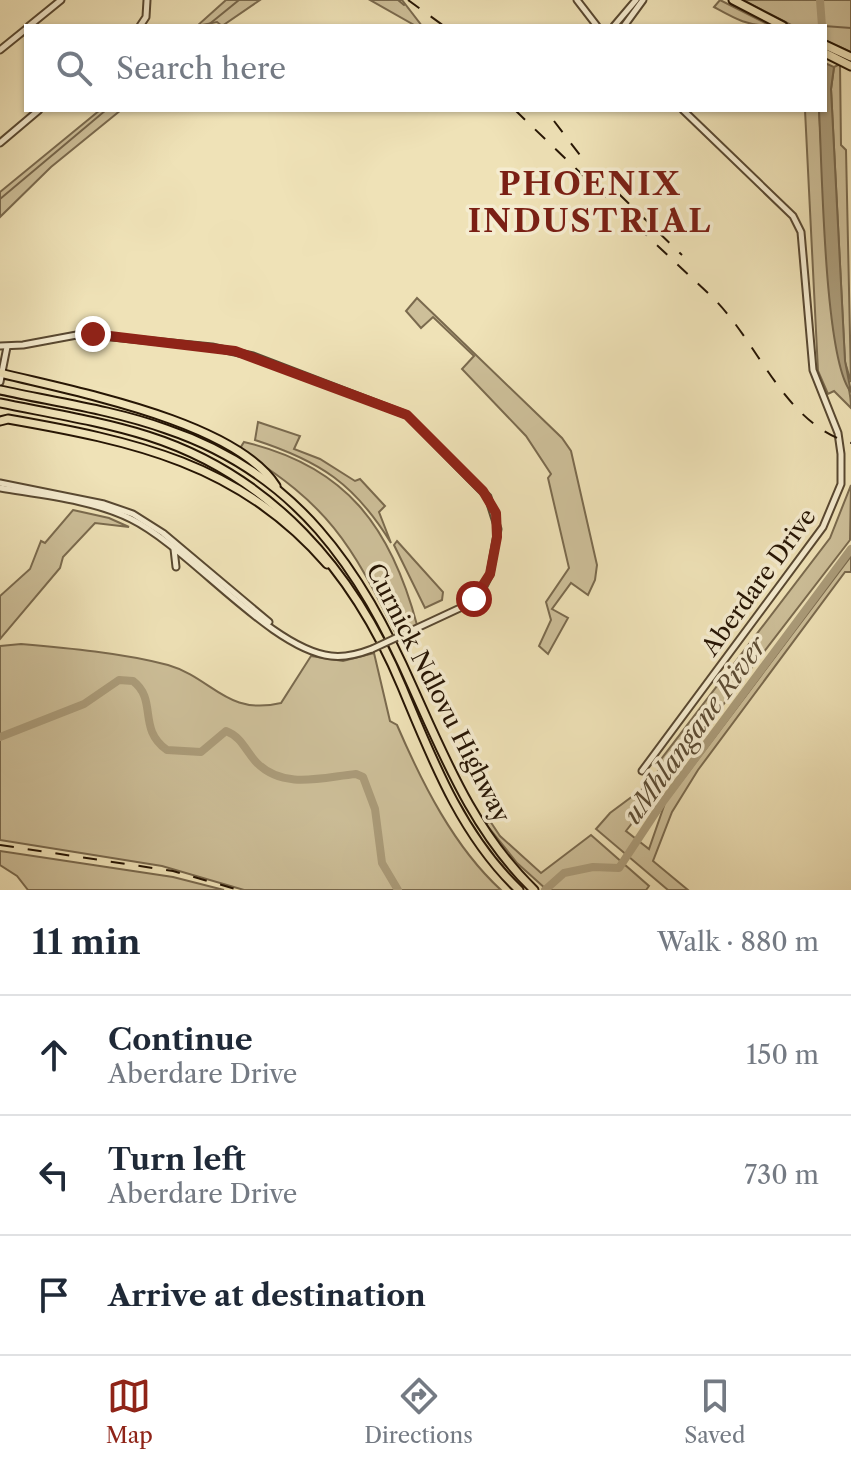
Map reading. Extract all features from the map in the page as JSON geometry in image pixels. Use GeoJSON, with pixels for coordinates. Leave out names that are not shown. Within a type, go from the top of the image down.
{"type":"FeatureCollection","features":[{"type":"Feature","properties":{"kind":"main road"},"geometry":{"type":"LineString","coordinates":[[733,0],[776,24]]}},
{"type":"Feature","properties":{"kind":"main road"},"geometry":{"type":"LineString","coordinates":[[827,46],[851,57]]}},
{"type":"Feature","properties":{"kind":"main road"},"geometry":{"type":"LineString","coordinates":[[827,54],[851,66]]}},
{"type":"Feature","properties":{"kind":"main road"},"geometry":{"type":"LineString","coordinates":[[1,373],[107,399],[196,430],[260,468],[278,492]]}},
{"type":"Feature","properties":{"kind":"main road","name":"Curnick Ndlovu Highway"},"geometry":{"type":"LineString","coordinates":[[2,391],[166,428],[230,458],[278,492],[327,537],[364,586],[461,795],[492,841],[520,874],[533,887],[541,890]]}},
{"type":"Feature","properties":{"kind":"main road","name":"Curnick Ndlovu Highway"},"geometry":{"type":"LineString","coordinates":[[0,403],[132,432],[180,447],[238,478],[304,531],[339,571],[373,622],[454,804],[513,887]]}},
{"type":"Feature","properties":{"kind":"main road"},"geometry":{"type":"LineString","coordinates":[[0,414],[24,422],[128,442],[185,461],[250,497],[303,540],[341,580],[370,623],[456,815],[513,887]]}},
{"type":"Feature","properties":{"kind":"main road"},"geometry":{"type":"LineString","coordinates":[[0,421],[24,422]]}},
{"type":"Feature","properties":{"kind":"street"},"geometry":{"type":"LineString","coordinates":[[32,24],[61,0]]}},
{"type":"Feature","properties":{"kind":"street"},"geometry":{"type":"LineString","coordinates":[[141,24],[146,17],[147,0]]}},
{"type":"Feature","properties":{"kind":"street"},"geometry":{"type":"LineString","coordinates":[[577,0],[595,24]]}},
{"type":"Feature","properties":{"kind":"street"},"geometry":{"type":"LineString","coordinates":[[616,24],[636,0]]}},
{"type":"Feature","properties":{"kind":"street"},"geometry":{"type":"LineString","coordinates":[[625,24],[643,0]]}},
{"type":"Feature","properties":{"kind":"street"},"geometry":{"type":"LineString","coordinates":[[0,50],[24,30]]}},
{"type":"Feature","properties":{"kind":"street"},"geometry":{"type":"LineString","coordinates":[[0,143],[37,112]]}},
{"type":"Feature","properties":{"kind":"street","name":"Aberdare Drive"},"geometry":{"type":"LineString","coordinates":[[642,771],[823,527],[841,484],[838,433],[811,361],[801,232],[793,216],[685,112]]}},
{"type":"Feature","properties":{"kind":"street"},"geometry":{"type":"LineString","coordinates":[[0,382],[2,348],[82,334],[212,347],[253,356],[407,415],[488,497],[496,513],[498,529],[490,574],[481,592],[456,611],[372,649],[350,656],[325,655],[304,648],[272,626],[148,522],[122,510],[0,486]]}},
{"type":"Feature","properties":{"kind":"street"},"geometry":{"type":"LineString","coordinates":[[69,499],[124,515],[174,549],[263,618]]}},
{"type":"Feature","properties":{"kind":"street"},"geometry":{"type":"LineString","coordinates":[[174,549],[176,567]]}},
{"type":"Feature","properties":{"kind":"shaded area"},"geometry":{"type":"Polygon","coordinates":[[[226,0],[260,0],[225,24],[199,24],[226,0]]]}},
{"type":"Feature","properties":{"kind":"shaded area"},"geometry":{"type":"Polygon","coordinates":[[[370,0],[402,0],[420,24],[412,24],[370,0]]]}},
{"type":"Feature","properties":{"kind":"shaded area"},"geometry":{"type":"Polygon","coordinates":[[[720,0],[767,24],[748,23],[714,7],[720,0]]]}},
{"type":"Feature","properties":{"kind":"shaded area"},"geometry":{"type":"Polygon","coordinates":[[[743,0],[851,0],[851,52],[827,41],[827,24],[789,24],[743,0]]]}},
{"type":"Feature","properties":{"kind":"shaded area"},"geometry":{"type":"Polygon","coordinates":[[[827,64],[834,67],[831,89],[845,361],[851,392],[842,373],[835,342],[826,259],[819,112],[827,112],[827,64]]]}},
{"type":"Feature","properties":{"kind":"shaded area"},"geometry":{"type":"Polygon","coordinates":[[[840,64],[841,145],[846,150],[851,382],[845,362],[831,89],[834,67],[840,64]]]}},
{"type":"Feature","properties":{"kind":"shaded area"},"geometry":{"type":"Polygon","coordinates":[[[98,112],[119,112],[51,167],[0,217],[0,192],[98,112]]]}},
{"type":"Feature","properties":{"kind":"shaded area"},"geometry":{"type":"Polygon","coordinates":[[[805,112],[819,112],[833,325],[851,408],[834,391],[828,394],[818,371],[805,112]]]}},
{"type":"Feature","properties":{"kind":"shaded area"},"geometry":{"type":"Polygon","coordinates":[[[417,298],[562,438],[571,451],[597,565],[588,595],[571,583],[552,609],[568,618],[548,654],[539,646],[551,620],[546,602],[569,568],[548,478],[551,474],[526,436],[462,369],[474,356],[433,317],[421,328],[406,311],[417,298]]]}},
{"type":"Feature","properties":{"kind":"shaded area"},"geometry":{"type":"Polygon","coordinates":[[[258,422],[300,436],[294,449],[320,459],[355,481],[360,479],[385,506],[379,512],[391,543],[364,505],[334,477],[299,457],[255,440],[258,422]]]}},
{"type":"Feature","properties":{"kind":"shaded area"},"geometry":{"type":"Polygon","coordinates":[[[244,442],[280,453],[310,467],[337,485],[359,506],[378,530],[393,558],[417,625],[396,634],[365,574],[334,528],[295,489],[239,450],[244,442]]]}},
{"type":"Feature","properties":{"kind":"shaded area"},"geometry":{"type":"Polygon","coordinates":[[[851,485],[850,540],[626,831],[649,849],[665,803],[851,556],[851,572],[845,572],[698,770],[672,812],[653,861],[688,890],[668,890],[596,829],[610,813],[657,778],[659,762],[830,538],[851,485]]]}},
{"type":"Feature","properties":{"kind":"shaded area"},"geometry":{"type":"Polygon","coordinates":[[[73,510],[109,518],[129,527],[95,523],[63,557],[60,568],[0,639],[0,596],[30,569],[41,541],[45,543],[73,510]]]}},
{"type":"Feature","properties":{"kind":"shaded area"},"geometry":{"type":"Polygon","coordinates":[[[397,541],[443,592],[442,600],[425,608],[394,545],[397,541]]]}},
{"type":"Feature","properties":{"kind":"shaded area"},"geometry":{"type":"Polygon","coordinates":[[[21,644],[114,654],[168,665],[233,700],[262,706],[281,703],[311,656],[343,661],[374,653],[390,721],[397,725],[428,791],[454,834],[501,890],[244,890],[162,866],[0,840],[0,646],[21,644]]]}},
{"type":"Feature","properties":{"kind":"shaded area"},"geometry":{"type":"Polygon","coordinates":[[[490,821],[500,836],[541,873],[591,835],[649,886],[646,890],[547,890],[517,863],[486,824],[490,821]]]}},
{"type":"Feature","properties":{"kind":"shaded area"},"geometry":{"type":"Polygon","coordinates":[[[0,851],[173,877],[224,890],[28,890],[17,876],[0,865],[0,851]]]}},
{"type":"Feature","properties":{"kind":"waterway"},"geometry":{"type":"LineString","coordinates":[[209,24],[239,0]]}},
{"type":"Feature","properties":{"kind":"waterway"},"geometry":{"type":"LineString","coordinates":[[398,0],[404,5]]}},
{"type":"Feature","properties":{"kind":"waterway"},"geometry":{"type":"LineString","coordinates":[[820,0],[822,24]]}},
{"type":"Feature","properties":{"kind":"waterway"},"geometry":{"type":"LineString","coordinates":[[827,26],[851,28]]}},
{"type":"Feature","properties":{"kind":"waterway"},"geometry":{"type":"LineString","coordinates":[[0,199],[104,112]]}},
{"type":"Feature","properties":{"kind":"waterway","name":"uMhlangane River"},"geometry":{"type":"LineString","coordinates":[[545,890],[564,873],[593,867],[619,868],[662,803],[851,549]]}},
{"type":"Feature","properties":{"kind":"waterway","name":"uMhlangane River"},"geometry":{"type":"LineString","coordinates":[[0,737],[84,704],[119,680],[133,681],[145,697],[153,733],[167,750],[201,752],[226,731],[240,741],[257,763],[279,777],[304,780],[356,774],[363,777],[375,809],[382,863],[398,890]]}},
{"type":"Feature","properties":{"kind":"railway"},"geometry":{"type":"LineString","coordinates":[[408,0],[441,24]]}},
{"type":"Feature","properties":{"kind":"railway"},"geometry":{"type":"LineString","coordinates":[[517,112],[710,295],[789,400],[807,418],[827,433],[851,443]]}},
{"type":"Feature","properties":{"kind":"railway"},"geometry":{"type":"LineString","coordinates":[[554,121],[586,163]]}},
{"type":"Feature","properties":{"kind":"railway"},"geometry":{"type":"LineString","coordinates":[[619,194],[682,255]]}},
{"type":"Feature","properties":{"kind":"railway"},"geometry":{"type":"LineString","coordinates":[[0,845],[173,871],[239,890]]}},
{"type":"Feature","properties":{"kind":"district","name":"PHOENIX INDUSTRIAL"},"geometry":{"type":"Point","coordinates":[590,202]}},
{"type":"Feature","properties":{"kind":"route"},"geometry":{"type":"LineString","coordinates":[[93,334],[235,351],[407,415],[483,491],[496,513],[497,537],[490,574],[486,585],[474,599]]}}]}
